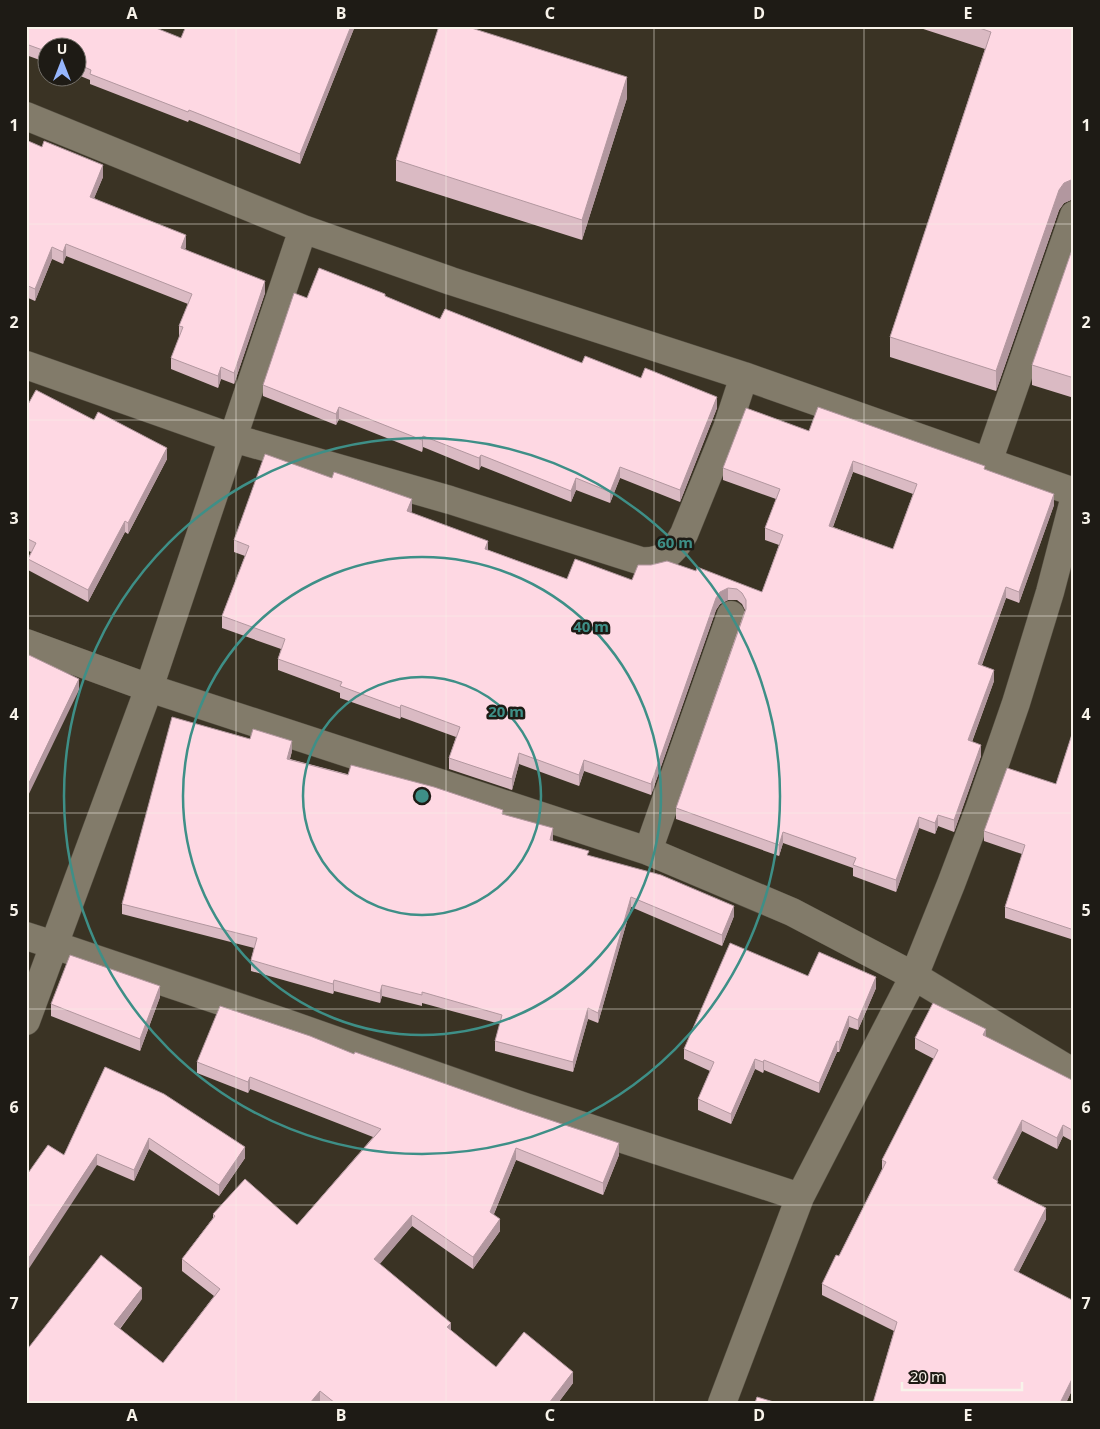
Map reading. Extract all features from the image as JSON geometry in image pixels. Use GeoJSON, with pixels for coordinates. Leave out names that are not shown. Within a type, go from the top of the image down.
{"type":"FeatureCollection","features":[{"type":"Feature","properties":{"kind":"street"},"geometry":{"type":"LineString","coordinates":[[26,116],[303,229],[451,281],[744,376],[1074,492]]}},
{"type":"Feature","properties":{"kind":"street"},"geometry":{"type":"LineString","coordinates":[[988,462],[1074,215]]}},
{"type":"Feature","properties":{"kind":"street"},"geometry":{"type":"LineString","coordinates":[[26,1021],[149,688],[303,229]]}},
{"type":"Feature","properties":{"kind":"street"},"geometry":{"type":"LineString","coordinates":[[26,365],[233,438],[450,500],[641,561],[652,562],[661,559],[676,548],[684,534],[727,428],[744,376]]}},
{"type":"Feature","properties":{"kind":"street"},"geometry":{"type":"LineString","coordinates":[[722,1403],[800,1197],[914,976],[972,829],[1016,703],[1050,592],[1074,500]]}},
{"type":"Feature","properties":{"kind":"street"},"geometry":{"type":"LineString","coordinates":[[648,852],[731,615]]}},
{"type":"Feature","properties":{"kind":"street"},"geometry":{"type":"LineString","coordinates":[[26,643],[149,688],[648,852],[792,912],[914,976],[1074,1074]]}},
{"type":"Feature","properties":{"kind":"street"},"geometry":{"type":"LineString","coordinates":[[26,936],[286,1022],[525,1107],[800,1197]]}},
{"type":"Feature","properties":{"kind":"building"},"geometry":{"type":"Polygon","coordinates":[[[26,26],[151,26],[181,38],[186,26],[351,26],[300,154],[189,110],[188,112],[90,74],[91,70],[88,69],[88,38],[38,38],[38,48],[26,44],[26,26]]]}},
{"type":"Feature","properties":{"kind":"building"},"geometry":{"type":"Polygon","coordinates":[[[439,26],[465,26],[627,77],[582,220],[396,160],[439,26]]]}},
{"type":"Feature","properties":{"kind":"building"},"geometry":{"type":"Polygon","coordinates":[[[974,26],[1074,26],[1074,180],[1064,183],[1059,190],[996,371],[890,337],[991,32],[974,26]]]}},
{"type":"Feature","properties":{"kind":"building"},"geometry":{"type":"Polygon","coordinates":[[[26,140],[42,147],[44,141],[103,165],[90,197],[186,235],[181,248],[265,281],[234,373],[221,367],[218,376],[171,358],[183,327],[179,326],[192,294],[66,244],[63,252],[52,247],[35,289],[26,285],[26,140]]]}},
{"type":"Feature","properties":{"kind":"building"},"geometry":{"type":"Polygon","coordinates":[[[1074,244],[1074,378],[1032,365],[1074,244]]]}},
{"type":"Feature","properties":{"kind":"building"},"geometry":{"type":"Polygon","coordinates":[[[319,268],[385,294],[385,296],[440,319],[445,309],[582,363],[585,356],[641,378],[645,368],[717,397],[680,490],[620,467],[610,492],[576,478],[571,491],[481,455],[479,458],[423,436],[422,440],[339,407],[336,414],[263,385],[294,293],[307,298],[319,268]]]}},
{"type":"Feature","properties":{"kind":"building"},"geometry":{"type":"Polygon","coordinates":[[[36,390],[94,420],[98,412],[167,448],[128,523],[125,521],[88,590],[28,559],[36,543],[26,538],[26,408],[36,390]]]}},
{"type":"Feature","properties":{"kind":"building"},"geometry":{"type":"Polygon","coordinates":[[[818,407],[985,466],[984,469],[1054,494],[1019,592],[1006,587],[978,664],[994,670],[968,740],[981,745],[954,820],[938,815],[935,823],[919,817],[896,880],[853,865],[856,858],[783,832],[779,845],[676,808],[746,609],[746,600],[737,589],[728,588],[720,592],[716,598],[651,784],[584,760],[579,775],[519,753],[512,779],[449,758],[460,727],[401,705],[400,708],[340,686],[342,682],[278,659],[285,639],[222,616],[249,546],[234,540],[265,454],[332,478],[334,472],[412,499],[407,511],[488,541],[485,549],[567,579],[575,559],[632,580],[638,565],[651,565],[667,561],[696,571],[697,567],[762,592],[783,535],[765,528],[780,489],[723,468],[746,408],[809,431],[818,407]],[[853,461],[829,526],[893,549],[917,484],[853,461]]]}},
{"type":"Feature","properties":{"kind":"building"},"geometry":{"type":"Polygon","coordinates":[[[29,655],[79,679],[26,789],[26,660],[29,655]]]}},
{"type":"Feature","properties":{"kind":"building"},"geometry":{"type":"Polygon","coordinates":[[[172,717],[250,739],[253,729],[292,741],[287,759],[348,775],[351,765],[434,787],[503,810],[502,814],[553,828],[550,840],[589,851],[587,855],[661,875],[734,906],[722,935],[631,897],[598,1013],[588,1008],[573,1062],[495,1041],[502,1015],[422,992],[422,995],[382,985],[380,993],[334,980],[333,984],[251,960],[257,938],[122,904],[172,717]]]}},
{"type":"Feature","properties":{"kind":"building"},"geometry":{"type":"Polygon","coordinates":[[[1074,728],[1074,930],[1005,907],[1025,845],[984,831],[1007,768],[1056,784],[1074,728]]]}},
{"type":"Feature","properties":{"kind":"building"},"geometry":{"type":"Polygon","coordinates":[[[730,943],[808,976],[819,952],[876,977],[858,1020],[849,1016],[819,1083],[764,1060],[763,1062],[755,1059],[731,1114],[698,1099],[714,1062],[684,1049],[730,943]]]}},
{"type":"Feature","properties":{"kind":"building"},"geometry":{"type":"Polygon","coordinates":[[[70,955],[160,986],[140,1039],[51,1004],[70,955]]]}},
{"type":"Feature","properties":{"kind":"building"},"geometry":{"type":"Polygon","coordinates":[[[933,1003],[986,1029],[983,1035],[1074,1081],[1074,1131],[1063,1125],[1057,1138],[1022,1120],[993,1178],[998,1181],[997,1183],[1046,1208],[1014,1270],[1074,1301],[1074,1375],[1060,1403],[873,1403],[897,1322],[822,1284],[836,1255],[839,1256],[886,1162],[882,1160],[938,1050],[915,1038],[933,1003]]]}},
{"type":"Feature","properties":{"kind":"building"},"geometry":{"type":"Polygon","coordinates":[[[220,1006],[310,1036],[354,1054],[355,1052],[619,1143],[603,1183],[516,1148],[490,1212],[500,1219],[473,1257],[412,1215],[374,1259],[451,1323],[447,1327],[496,1367],[524,1332],[573,1372],[549,1403],[335,1403],[320,1391],[310,1403],[26,1403],[26,1351],[101,1255],[142,1288],[114,1324],[163,1363],[220,1289],[182,1259],[215,1216],[213,1214],[245,1179],[297,1225],[381,1129],[250,1077],[248,1082],[197,1062],[220,1006]]]}},
{"type":"Feature","properties":{"kind":"building"},"geometry":{"type":"Polygon","coordinates":[[[105,1067],[164,1094],[245,1147],[219,1185],[149,1138],[134,1170],[97,1154],[26,1262],[26,1176],[48,1145],[64,1155],[105,1067]]]}},
{"type":"Feature","properties":{"kind":"building"},"geometry":{"type":"Polygon","coordinates":[[[757,1397],[777,1403],[755,1403],[757,1397]]]}}]}
